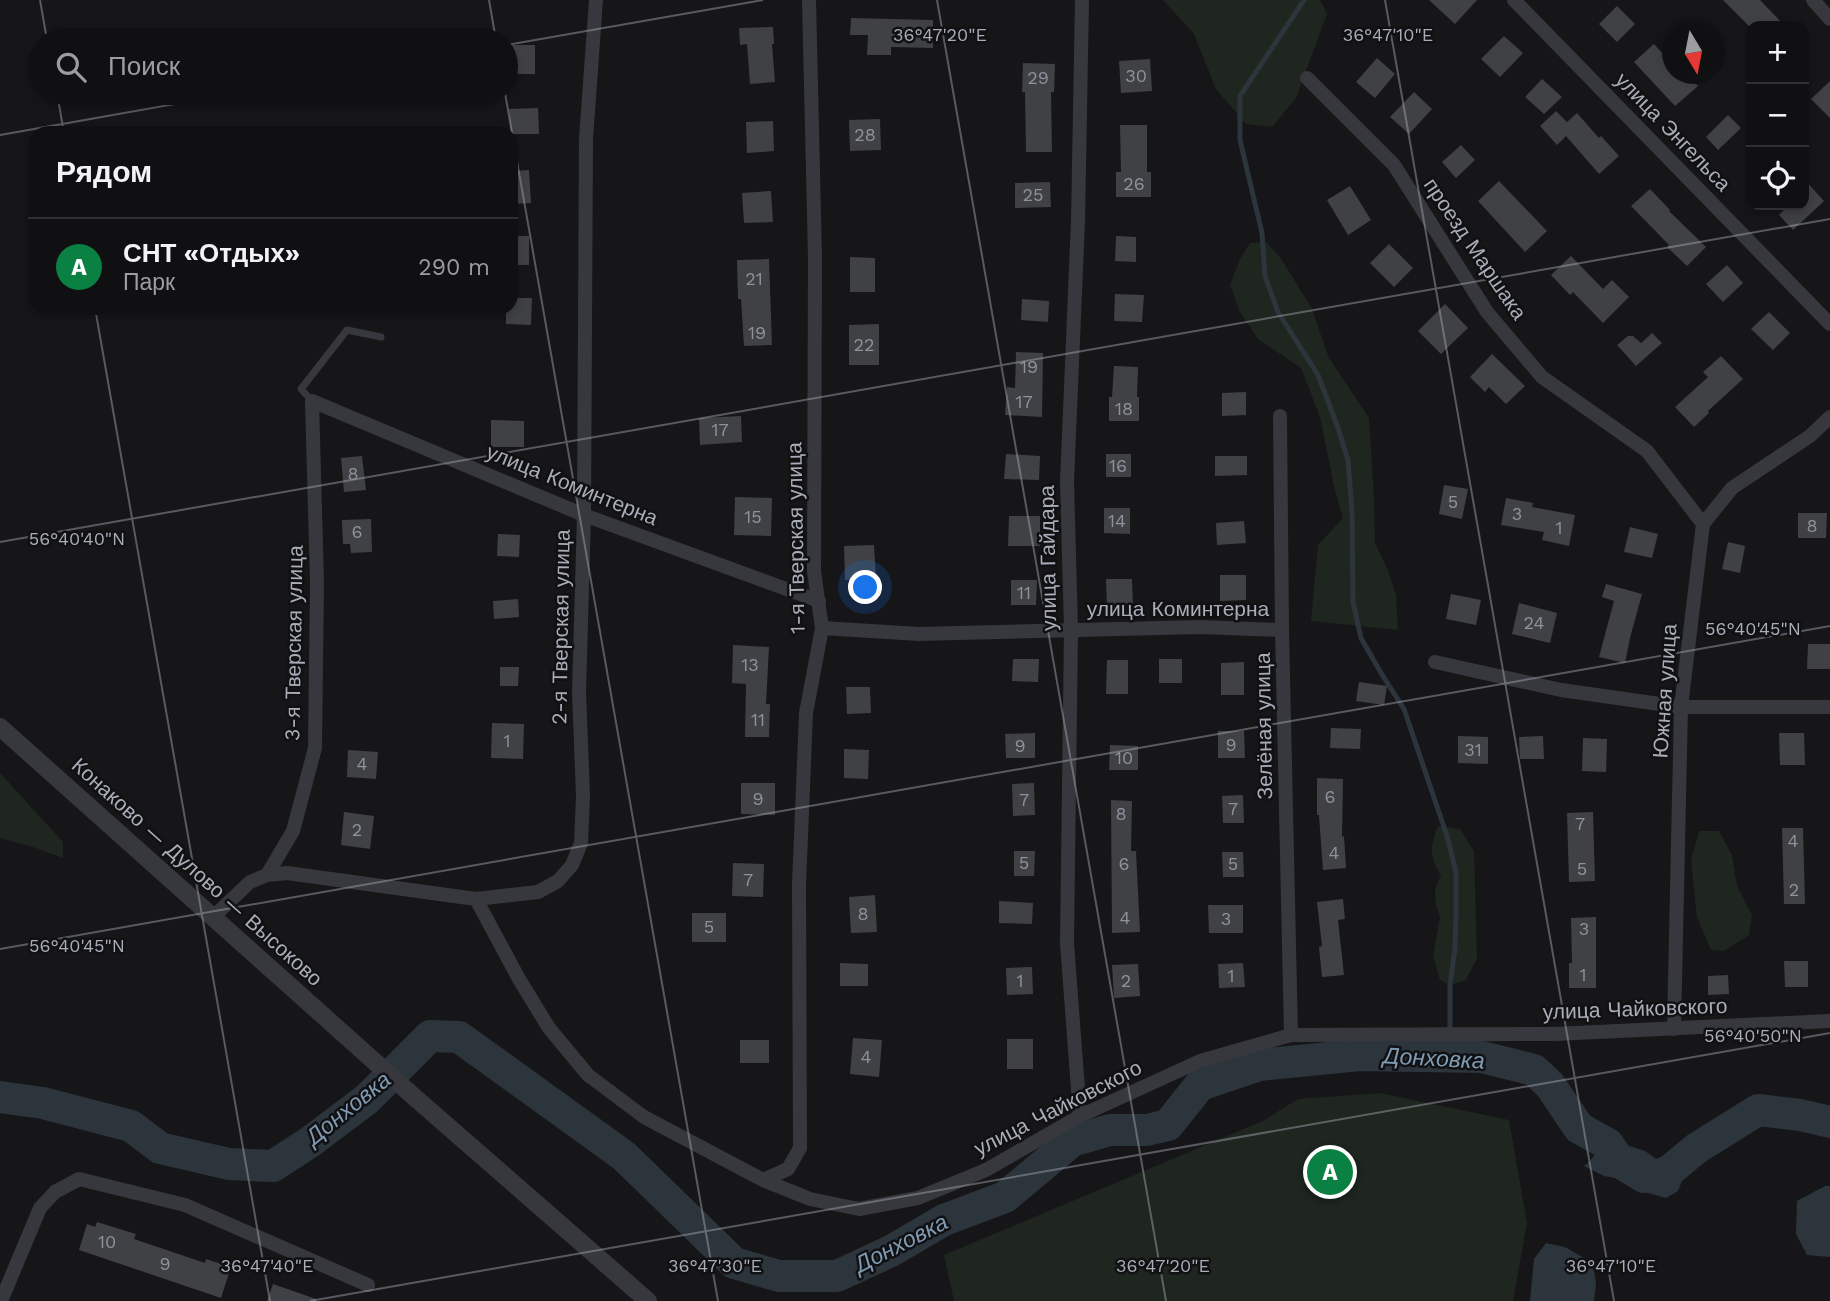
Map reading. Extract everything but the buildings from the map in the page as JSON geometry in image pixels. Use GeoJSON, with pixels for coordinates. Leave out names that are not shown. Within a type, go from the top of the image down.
{"type":"FeatureCollection","features":[{"type":"Feature","properties":{"kind":"street","name":"2-я Тверская улица"},"geometry":{"type":"LineString","coordinates":[[267,874],[287,873],[477,899],[538,892],[558,881],[572,865],[581,843],[583,795],[579,693],[584,516],[586,139],[596,0]]}},
{"type":"Feature","properties":{"kind":"street","name":"1-я Тверская улица"},"geometry":{"type":"LineString","coordinates":[[763,1180],[788,1169],[800,1148],[799,885],[806,713],[822,628],[814,571],[815,257],[809,0]]}},
{"type":"Feature","properties":{"kind":"street","name":"улица Гайдара"},"geometry":{"type":"LineString","coordinates":[[1080,1116],[1067,943],[1071,630],[1067,481],[1078,221],[1082,0]]}},
{"type":"Feature","properties":{"kind":"street","name":"улица Энгельса"},"geometry":{"type":"LineString","coordinates":[[1514,0],[1830,324]]}},
{"type":"Feature","properties":{"kind":"street"},"geometry":{"type":"LineString","coordinates":[[1813,0],[1830,19]]}},
{"type":"Feature","properties":{"kind":"street","name":"проезд Маршака"},"geometry":{"type":"LineString","coordinates":[[1307,78],[1394,165],[1487,312],[1542,377],[1647,451],[1703,524]]}},
{"type":"Feature","properties":{"kind":"street","name":"улица Коминтерна"},"geometry":{"type":"LineString","coordinates":[[312,401],[584,516],[818,601]]}},
{"type":"Feature","properties":{"kind":"street","name":"3-я Тверская улица"},"geometry":{"type":"LineString","coordinates":[[267,874],[293,831],[315,748],[317,582],[312,401]]}},
{"type":"Feature","properties":{"kind":"street","name":"Зелёная улица"},"geometry":{"type":"LineString","coordinates":[[1280,416],[1291,1035]]}},
{"type":"Feature","properties":{"kind":"street"},"geometry":{"type":"LineString","coordinates":[[1703,524],[1732,488],[1810,436],[1830,417]]}},
{"type":"Feature","properties":{"kind":"street","name":"Южная улица"},"geometry":{"type":"LineString","coordinates":[[1674,1029],[1681,707],[1703,524]]}},
{"type":"Feature","properties":{"kind":"street","name":"улица Коминтерна"},"geometry":{"type":"LineString","coordinates":[[822,628],[919,634],[1200,627],[1282,630]]}},
{"type":"Feature","properties":{"kind":"street"},"geometry":{"type":"LineString","coordinates":[[1435,662],[1560,690],[1681,707],[1830,707]]}},
{"type":"Feature","properties":{"kind":"street","name":"Конаково — Дулово — Высоково"},"geometry":{"type":"LineString","coordinates":[[0,727],[212,918],[648,1301]]}},
{"type":"Feature","properties":{"kind":"street"},"geometry":{"type":"LineString","coordinates":[[212,918],[250,882],[267,874]]}},
{"type":"Feature","properties":{"kind":"street","name":"улица Чайковского"},"geometry":{"type":"LineString","coordinates":[[477,899],[519,979],[549,1028],[589,1075],[644,1117],[763,1180],[810,1199],[859,1209],[918,1198],[986,1170],[1080,1116],[1200,1061],[1291,1035],[1555,1034],[1830,1021]]}},
{"type":"Feature","properties":{"kind":"street"},"geometry":{"type":"LineString","coordinates":[[1,1301],[40,1208],[55,1192],[79,1179],[185,1205],[368,1285]]}},
{"type":"Feature","properties":{"kind":"lane"},"geometry":{"type":"LineString","coordinates":[[312,401],[301,389],[346,330],[381,337]]}},
{"type":"Feature","properties":{"kind":"shaded area"},"geometry":{"type":"Polygon","coordinates":[[[1163,0],[1320,0],[1327,14],[1296,98],[1272,127],[1246,124],[1216,89],[1194,34],[1163,0]]]}},
{"type":"Feature","properties":{"kind":"shaded area"},"geometry":{"type":"Polygon","coordinates":[[[1266,242],[1280,257],[1311,307],[1329,358],[1369,418],[1375,543],[1396,595],[1398,630],[1311,621],[1318,545],[1343,518],[1320,417],[1301,368],[1258,339],[1239,310],[1230,285],[1240,259],[1250,243],[1266,242]]]}},
{"type":"Feature","properties":{"kind":"shaded area"},"geometry":{"type":"Polygon","coordinates":[[[0,773],[63,842],[63,858],[0,838],[0,773]]]}},
{"type":"Feature","properties":{"kind":"shaded area"},"geometry":{"type":"Polygon","coordinates":[[[1438,826],[1460,829],[1474,851],[1477,958],[1466,980],[1450,985],[1440,980],[1433,956],[1440,917],[1435,889],[1441,875],[1434,863],[1432,851],[1438,826]]]}},
{"type":"Feature","properties":{"kind":"shaded area"},"geometry":{"type":"Polygon","coordinates":[[[1699,831],[1719,831],[1732,855],[1737,886],[1752,915],[1749,935],[1724,951],[1711,950],[1697,917],[1691,860],[1699,831]]]}},
{"type":"Feature","properties":{"kind":"shaded area"},"geometry":{"type":"Polygon","coordinates":[[[1380,1093],[1509,1120],[1527,1223],[1513,1301],[954,1301],[944,1255],[1263,1121],[1298,1099],[1380,1093]]]}},
{"type":"Feature","properties":{"kind":"shaded area"},"geometry":{"type":"Polygon","coordinates":[[[1603,1134],[1645,1151],[1656,1159],[1687,1156],[1686,1171],[1678,1191],[1666,1198],[1584,1166],[1595,1153],[1593,1136],[1603,1134]]]}},
{"type":"Feature","properties":{"kind":"shaded area"},"geometry":{"type":"Polygon","coordinates":[[[1830,1186],[1830,1257],[1807,1255],[1796,1234],[1797,1201],[1830,1186]]]}},
{"type":"Feature","properties":{"kind":"shaded area"},"geometry":{"type":"Polygon","coordinates":[[[1546,1243],[1565,1247],[1593,1263],[1596,1284],[1594,1301],[1530,1301],[1534,1259],[1546,1243]]]}},
{"type":"Feature","properties":{"kind":"waterway"},"geometry":{"type":"LineString","coordinates":[[1304,0],[1240,96],[1240,140],[1262,233],[1265,276],[1278,312],[1318,375],[1348,460],[1352,511],[1353,602],[1361,638],[1404,709],[1447,836],[1456,872],[1450,1034],[1455,1047],[1482,1057]]}},
{"type":"Feature","properties":{"kind":"waterway","name":"Донховка"},"geometry":{"type":"LineString","coordinates":[[0,1097],[43,1103],[131,1126],[160,1148],[229,1164],[273,1166],[367,1099],[430,1036],[459,1037],[624,1156],[734,1263],[779,1276],[837,1276],[891,1251],[944,1220],[1005,1197],[1072,1141],[1110,1130],[1147,1130],[1168,1125],[1200,1085],[1259,1065],[1360,1055],[1482,1057],[1534,1070],[1550,1085],[1579,1128],[1608,1144],[1621,1163],[1644,1177],[1669,1171],[1697,1148],[1758,1110],[1830,1122]]}},
{"type":"Feature","properties":{"kind":"place","name":"СНТ «Отдых»"},"geometry":{"type":"Point","coordinates":[1330,1172]}}]}
